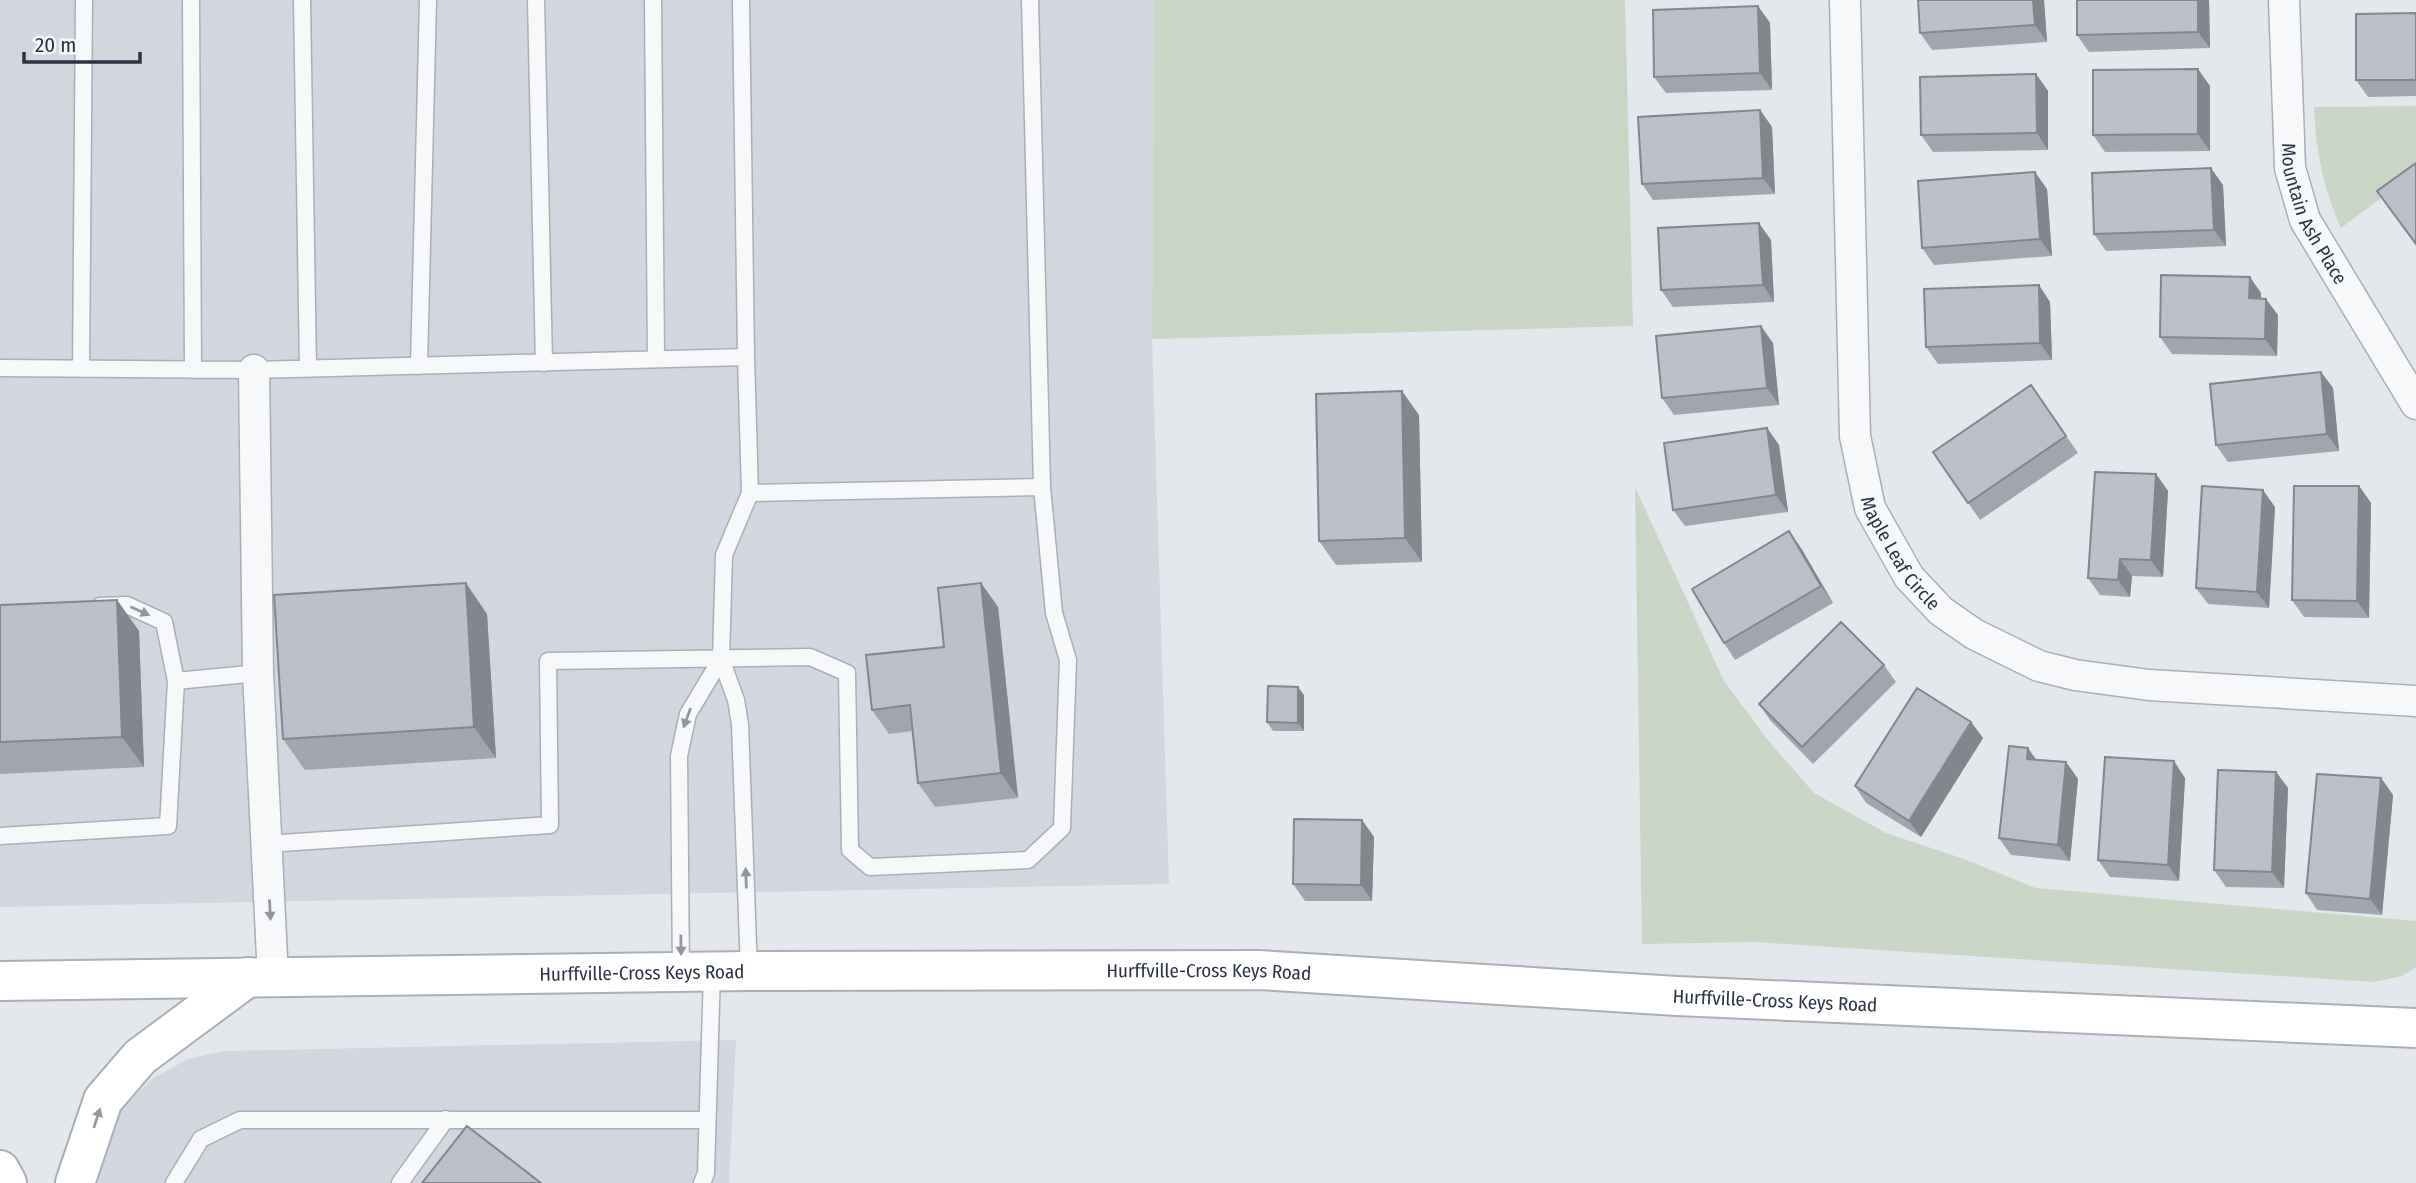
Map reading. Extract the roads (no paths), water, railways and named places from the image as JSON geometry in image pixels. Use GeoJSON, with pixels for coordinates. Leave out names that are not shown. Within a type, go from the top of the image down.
{"type":"FeatureCollection","features":[{"type":"Feature","properties":{"kind":"main road","name":"Hurffville-Cross Keys Road"},"geometry":{"type":"LineString","coordinates":[[0,981],[714,972],[1259,970],[1690,996],[2416,1028]]}},
{"type":"Feature","properties":{"kind":"main road"},"geometry":{"type":"LineString","coordinates":[[75,1183],[103,1100],[140,1058],[260,977]]}},
{"type":"Feature","properties":{"kind":"main road"},"geometry":{"type":"LineString","coordinates":[[0,1170],[7,1183]]}},
{"type":"Feature","properties":{"kind":"street","name":"Maple Leaf Circle"},"geometry":{"type":"LineString","coordinates":[[1845,0],[1856,436],[1870,508],[1909,577],[1941,611],[1974,634],[2039,666],[2075,675],[2149,685],[2416,701]]}},
{"type":"Feature","properties":{"kind":"street","name":"Mountain Ash Place"},"geometry":{"type":"LineString","coordinates":[[2284,0],[2290,168],[2305,220],[2416,404]]}},
{"type":"Feature","properties":{"kind":"street"},"geometry":{"type":"LineString","coordinates":[[254,370],[258,673],[266,844],[260,977]]}},
{"type":"Feature","properties":{"kind":"lane"},"geometry":{"type":"LineString","coordinates":[[81,369],[84,0]]}},
{"type":"Feature","properties":{"kind":"lane"},"geometry":{"type":"LineString","coordinates":[[191,0],[193,370]]}},
{"type":"Feature","properties":{"kind":"lane"},"geometry":{"type":"LineString","coordinates":[[302,0],[308,369]]}},
{"type":"Feature","properties":{"kind":"lane"},"geometry":{"type":"LineString","coordinates":[[419,366],[428,0]]}},
{"type":"Feature","properties":{"kind":"lane"},"geometry":{"type":"LineString","coordinates":[[536,0],[544,363]]}},
{"type":"Feature","properties":{"kind":"lane"},"geometry":{"type":"LineString","coordinates":[[653,0],[656,359]]}},
{"type":"Feature","properties":{"kind":"lane"},"geometry":{"type":"LineString","coordinates":[[702,1183],[706,1173],[714,972],[740,724],[736,700],[720,659],[724,555],[750,493],[741,0]]}},
{"type":"Feature","properties":{"kind":"lane"},"geometry":{"type":"LineString","coordinates":[[266,844],[550,825],[548,661],[810,657],[846,673],[850,850],[870,867],[1028,860],[1062,828],[1068,660],[1054,613],[1042,488],[1030,0]]}},
{"type":"Feature","properties":{"kind":"lane"},"geometry":{"type":"LineString","coordinates":[[0,368],[254,370],[746,357]]}},
{"type":"Feature","properties":{"kind":"lane"},"geometry":{"type":"LineString","coordinates":[[750,493],[1042,488]]}},
{"type":"Feature","properties":{"kind":"lane"},"geometry":{"type":"LineString","coordinates":[[0,836],[168,826],[176,681],[164,622],[127,605],[89,607]]}},
{"type":"Feature","properties":{"kind":"lane"},"geometry":{"type":"LineString","coordinates":[[714,972],[679,756],[688,714],[720,659]]}},
{"type":"Feature","properties":{"kind":"lane"},"geometry":{"type":"LineString","coordinates":[[176,681],[258,673]]}},
{"type":"Feature","properties":{"kind":"lane"},"geometry":{"type":"LineString","coordinates":[[400,1183],[446,1119]]}},
{"type":"Feature","properties":{"kind":"lane"},"geometry":{"type":"LineString","coordinates":[[174,1183],[201,1139],[240,1120],[707,1120]]}}]}
